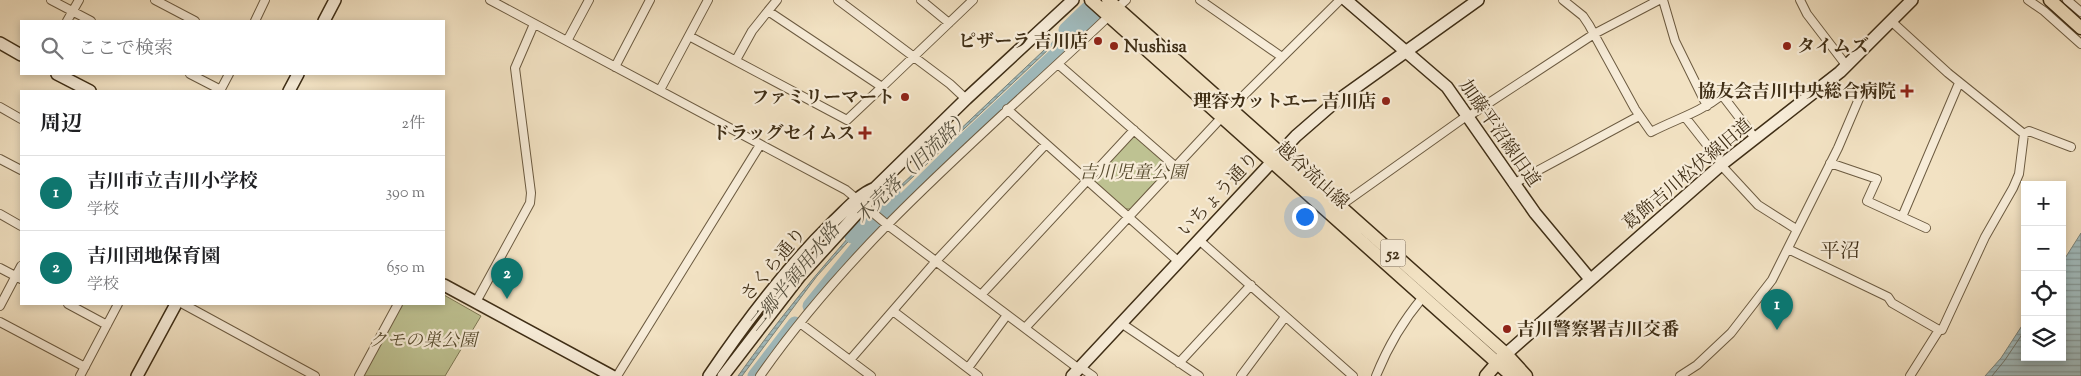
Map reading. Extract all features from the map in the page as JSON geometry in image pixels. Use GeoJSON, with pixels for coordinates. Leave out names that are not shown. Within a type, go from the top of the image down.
{"type":"FeatureCollection","features":[{"type":"Feature","properties":{"kind":"main road","name":"越谷流山線"},"geometry":{"type":"LineString","coordinates":[[1091,0],[1115,6],[1423,297],[1526,376]]}},
{"type":"Feature","properties":{"kind":"main road"},"geometry":{"type":"LineString","coordinates":[[2050,0],[2081,28]]}},
{"type":"Feature","properties":{"kind":"main road","name":"越谷流山線"},"geometry":{"type":"LineString","coordinates":[[1276,157],[1340,206],[1502,358],[1512,376]]}},
{"type":"Feature","properties":{"kind":"main road"},"geometry":{"type":"LineString","coordinates":[[1486,376],[1502,358]]}},
{"type":"Feature","properties":{"kind":"street"},"geometry":{"type":"LineString","coordinates":[[51,0],[89,20]]}},
{"type":"Feature","properties":{"kind":"street"},"geometry":{"type":"LineString","coordinates":[[69,20],[79,0]]}},
{"type":"Feature","properties":{"kind":"street"},"geometry":{"type":"LineString","coordinates":[[155,0],[193,20]]}},
{"type":"Feature","properties":{"kind":"street"},"geometry":{"type":"LineString","coordinates":[[325,20],[335,0]]}},
{"type":"Feature","properties":{"kind":"street"},"geometry":{"type":"LineString","coordinates":[[490,0],[843,188],[885,224],[1025,328],[1077,370],[1093,376]]}},
{"type":"Feature","properties":{"kind":"street"},"geometry":{"type":"LineString","coordinates":[[566,41],[588,0]]}},
{"type":"Feature","properties":{"kind":"street"},"geometry":{"type":"LineString","coordinates":[[615,67],[650,0]]}},
{"type":"Feature","properties":{"kind":"street"},"geometry":{"type":"LineString","coordinates":[[660,90],[708,0]]}},
{"type":"Feature","properties":{"kind":"street"},"geometry":{"type":"LineString","coordinates":[[736,60],[752,31],[777,0]]}},
{"type":"Feature","properties":{"kind":"street"},"geometry":{"type":"LineString","coordinates":[[838,0],[950,84],[966,99]]}},
{"type":"Feature","properties":{"kind":"street"},"geometry":{"type":"LineString","coordinates":[[921,0],[949,23]]}},
{"type":"Feature","properties":{"kind":"street"},"geometry":{"type":"LineString","coordinates":[[689,36],[847,120],[973,0]]}},
{"type":"Feature","properties":{"kind":"street","name":"さくら通り"},"geometry":{"type":"LineString","coordinates":[[724,376],[800,276],[863,205],[863,193],[875,188],[966,99],[1073,0]]}},
{"type":"Feature","properties":{"kind":"street"},"geometry":{"type":"LineString","coordinates":[[1200,0],[1282,57]]}},
{"type":"Feature","properties":{"kind":"street"},"geometry":{"type":"LineString","coordinates":[[1025,328],[1227,113],[1340,0]]}},
{"type":"Feature","properties":{"kind":"street","name":"加藤平沼線旧道"},"geometry":{"type":"LineString","coordinates":[[1346,0],[1444,84],[1469,116],[1513,184],[1590,279]]}},
{"type":"Feature","properties":{"kind":"street","name":"いちょう通り"},"geometry":{"type":"LineString","coordinates":[[1077,370],[1276,157],[1334,103],[1478,0]]}},
{"type":"Feature","properties":{"kind":"street"},"geometry":{"type":"LineString","coordinates":[[1563,0],[1582,16],[1594,34],[1638,116],[1651,132],[1679,117],[1685,117],[1707,106],[1722,95],[1755,138]]}},
{"type":"Feature","properties":{"kind":"street"},"geometry":{"type":"LineString","coordinates":[[1340,206],[1469,116],[1594,34],[1658,0]]}},
{"type":"Feature","properties":{"kind":"street"},"geometry":{"type":"LineString","coordinates":[[1663,0],[1675,41],[1707,106]]}},
{"type":"Feature","properties":{"kind":"street"},"geometry":{"type":"LineString","coordinates":[[1800,0],[1807,14],[1846,65]]}},
{"type":"Feature","properties":{"kind":"street","name":"葛飾吉川松伏線旧道"},"geometry":{"type":"LineString","coordinates":[[1502,358],[1721,165],[1846,65],[1912,0]]}},
{"type":"Feature","properties":{"kind":"street"},"geometry":{"type":"LineString","coordinates":[[2028,0],[2044,11],[2081,44]]}},
{"type":"Feature","properties":{"kind":"street"},"geometry":{"type":"LineString","coordinates":[[2067,0],[2081,12]]}},
{"type":"Feature","properties":{"kind":"street"},"geometry":{"type":"LineString","coordinates":[[255,20],[262,1]]}},
{"type":"Feature","properties":{"kind":"street"},"geometry":{"type":"LineString","coordinates":[[761,376],[834,281],[885,224],[1007,109],[1058,64],[1115,6]]}},
{"type":"Feature","properties":{"kind":"street"},"geometry":{"type":"LineString","coordinates":[[768,11],[882,87]]}},
{"type":"Feature","properties":{"kind":"street"},"geometry":{"type":"LineString","coordinates":[[1891,21],[1959,83],[2024,134]]}},
{"type":"Feature","properties":{"kind":"street"},"geometry":{"type":"LineString","coordinates":[[476,302],[530,203],[531,193],[515,68],[534,24]]}},
{"type":"Feature","properties":{"kind":"street"},"geometry":{"type":"LineString","coordinates":[[0,43],[20,54]]}},
{"type":"Feature","properties":{"kind":"street"},"geometry":{"type":"LineString","coordinates":[[1058,64],[1176,167]]}},
{"type":"Feature","properties":{"kind":"street"},"geometry":{"type":"LineString","coordinates":[[59,75],[87,90]]}},
{"type":"Feature","properties":{"kind":"street"},"geometry":{"type":"LineString","coordinates":[[192,75],[218,90]]}},
{"type":"Feature","properties":{"kind":"street"},"geometry":{"type":"LineString","coordinates":[[221,90],[228,75]]}},
{"type":"Feature","properties":{"kind":"street"},"geometry":{"type":"LineString","coordinates":[[289,90],[296,75]]}},
{"type":"Feature","properties":{"kind":"street"},"geometry":{"type":"LineString","coordinates":[[1902,217],[1959,83]]}},
{"type":"Feature","properties":{"kind":"street"},"geometry":{"type":"LineString","coordinates":[[1681,376],[1720,344],[1745,317],[1772,280],[1830,163],[1861,94]]}},
{"type":"Feature","properties":{"kind":"street"},"geometry":{"type":"LineString","coordinates":[[0,107],[20,117]]}},
{"type":"Feature","properties":{"kind":"street"},"geometry":{"type":"LineString","coordinates":[[1007,109],[1178,262]]}},
{"type":"Feature","properties":{"kind":"street"},"geometry":{"type":"LineString","coordinates":[[1513,184],[1638,116]]}},
{"type":"Feature","properties":{"kind":"street"},"geometry":{"type":"LineString","coordinates":[[1685,117],[1721,165],[1752,200],[1796,229]]}},
{"type":"Feature","properties":{"kind":"street"},"geometry":{"type":"LineString","coordinates":[[980,295],[1134,130]]}},
{"type":"Feature","properties":{"kind":"street"},"geometry":{"type":"LineString","coordinates":[[2024,134],[2028,131],[2071,147]]}},
{"type":"Feature","properties":{"kind":"street"},"geometry":{"type":"LineString","coordinates":[[1910,376],[1939,330],[1942,330],[1985,237],[2013,188],[2019,174],[2024,134]]}},
{"type":"Feature","properties":{"kind":"street"},"geometry":{"type":"LineString","coordinates":[[850,360],[936,261],[1046,144]]}},
{"type":"Feature","properties":{"kind":"street"},"geometry":{"type":"LineString","coordinates":[[617,376],[760,145]]}},
{"type":"Feature","properties":{"kind":"street"},"geometry":{"type":"LineString","coordinates":[[0,159],[20,169]]}},
{"type":"Feature","properties":{"kind":"street"},"geometry":{"type":"LineString","coordinates":[[1830,163],[1877,179],[1867,201],[1926,228]]}},
{"type":"Feature","properties":{"kind":"street","name":"さくら通り"},"geometry":{"type":"LineString","coordinates":[[709,376],[782,277],[820,235],[863,205]]}},
{"type":"Feature","properties":{"kind":"street"},"geometry":{"type":"LineString","coordinates":[[0,214],[20,222]]}},
{"type":"Feature","properties":{"kind":"street"},"geometry":{"type":"LineString","coordinates":[[1199,240],[1353,376]]}},
{"type":"Feature","properties":{"kind":"street"},"geometry":{"type":"LineString","coordinates":[[1788,249],[1888,297],[1892,303],[1939,330]]}},
{"type":"Feature","properties":{"kind":"street"},"geometry":{"type":"LineString","coordinates":[[0,268],[18,278],[0,306]]}},
{"type":"Feature","properties":{"kind":"street"},"geometry":{"type":"LineString","coordinates":[[1179,363],[1251,284]]}},
{"type":"Feature","properties":{"kind":"street"},"geometry":{"type":"LineString","coordinates":[[445,286],[612,376]]}},
{"type":"Feature","properties":{"kind":"street"},"geometry":{"type":"LineString","coordinates":[[1376,376],[1398,330],[1423,297]]}},
{"type":"Feature","properties":{"kind":"street"},"geometry":{"type":"LineString","coordinates":[[70,305],[107,324]]}},
{"type":"Feature","properties":{"kind":"street"},"geometry":{"type":"LineString","coordinates":[[80,376],[117,305]]}},
{"type":"Feature","properties":{"kind":"street"},"geometry":{"type":"LineString","coordinates":[[137,376],[175,305]]}},
{"type":"Feature","properties":{"kind":"street"},"geometry":{"type":"LineString","coordinates":[[185,305],[315,376]]}},
{"type":"Feature","properties":{"kind":"street"},"geometry":{"type":"LineString","coordinates":[[359,376],[397,305]]}},
{"type":"Feature","properties":{"kind":"street"},"geometry":{"type":"LineString","coordinates":[[893,311],[978,376]]}},
{"type":"Feature","properties":{"kind":"street"},"geometry":{"type":"LineString","coordinates":[[968,368],[1007,315]]}},
{"type":"Feature","properties":{"kind":"street"},"geometry":{"type":"LineString","coordinates":[[1241,376],[1285,317]]}},
{"type":"Feature","properties":{"kind":"street"},"geometry":{"type":"LineString","coordinates":[[0,322],[85,368]]}},
{"type":"Feature","properties":{"kind":"street"},"geometry":{"type":"LineString","coordinates":[[800,323],[871,376]]}},
{"type":"Feature","properties":{"kind":"street"},"geometry":{"type":"LineString","coordinates":[[1121,323],[1199,376]]}},
{"type":"Feature","properties":{"kind":"green space","name":"吉川児童公園"},"geometry":{"type":"Polygon","coordinates":[[[1133,137],[1136,137],[1169,165],[1130,209],[1125,209],[1094,182],[1095,178],[1133,137]]]}},
{"type":"Feature","properties":{"kind":"green space","name":"クモの巣公園"},"geometry":{"type":"Polygon","coordinates":[[[445,296],[481,316],[445,376],[362,376],[400,305],[445,305],[445,296]]]}},
{"type":"Feature","properties":{"kind":"water"},"geometry":{"type":"Polygon","coordinates":[[[1080,16],[1083,17],[881,207],[879,206],[1080,16]]]}},
{"type":"Feature","properties":{"kind":"water"},"geometry":{"type":"Polygon","coordinates":[[[864,220],[866,222],[817,276],[742,376],[738,376],[799,296],[864,220]]]}},
{"type":"Feature","properties":{"kind":"water"},"geometry":{"type":"Polygon","coordinates":[[[2081,233],[2081,376],[1985,376],[2001,358],[2021,327],[2021,361],[2066,361],[2066,257],[2081,233]]]}},
{"type":"Feature","properties":{"kind":"waterway","name":"二郷半領用水路"},"geometry":{"type":"LineString","coordinates":[[1066,30],[1097,0]]}},
{"type":"Feature","properties":{"kind":"waterway","name":"木売落（旧流路）"},"geometry":{"type":"LineString","coordinates":[[810,306],[862,242],[962,143],[1112,2]]}},
{"type":"Feature","properties":{"kind":"waterway","name":"二郷半領用水路"},"geometry":{"type":"LineString","coordinates":[[852,236],[893,193]]}},
{"type":"Feature","properties":{"kind":"waterway","name":"木売落（旧流路）"},"geometry":{"type":"LineString","coordinates":[[755,376],[795,324]]}},
{"type":"Feature","properties":{"kind":"place","name":"ピザーラ 吉川店"},"geometry":{"type":"Point","coordinates":[1098,41]}},
{"type":"Feature","properties":{"kind":"place","name":"Nushisa"},"geometry":{"type":"Point","coordinates":[1114,46]}},
{"type":"Feature","properties":{"kind":"place","name":"タイムズ"},"geometry":{"type":"Point","coordinates":[1787,46]}},
{"type":"Feature","properties":{"kind":"place","name":"協友会吉川中央総合病院"},"geometry":{"type":"Point","coordinates":[1907,91]}},
{"type":"Feature","properties":{"kind":"place","name":"ファミリーマート"},"geometry":{"type":"Point","coordinates":[905,97]}},
{"type":"Feature","properties":{"kind":"place","name":"理容カットエー 吉川店"},"geometry":{"type":"Point","coordinates":[1386,101]}},
{"type":"Feature","properties":{"kind":"place","name":"ドラッグセイムス"},"geometry":{"type":"Point","coordinates":[865,133]}},
{"type":"Feature","properties":{"kind":"place","name":"吉川団地保育園"},"geometry":{"type":"Point","coordinates":[507,299]}},
{"type":"Feature","properties":{"kind":"place","name":"吉川警察署吉川交番"},"geometry":{"type":"Point","coordinates":[1507,329]}},
{"type":"Feature","properties":{"kind":"place","name":"吉川市立吉川小学校"},"geometry":{"type":"Point","coordinates":[1777,330]}},
{"type":"Feature","properties":{"kind":"district","name":"平沼"},"geometry":{"type":"Point","coordinates":[1840,250]}}]}
